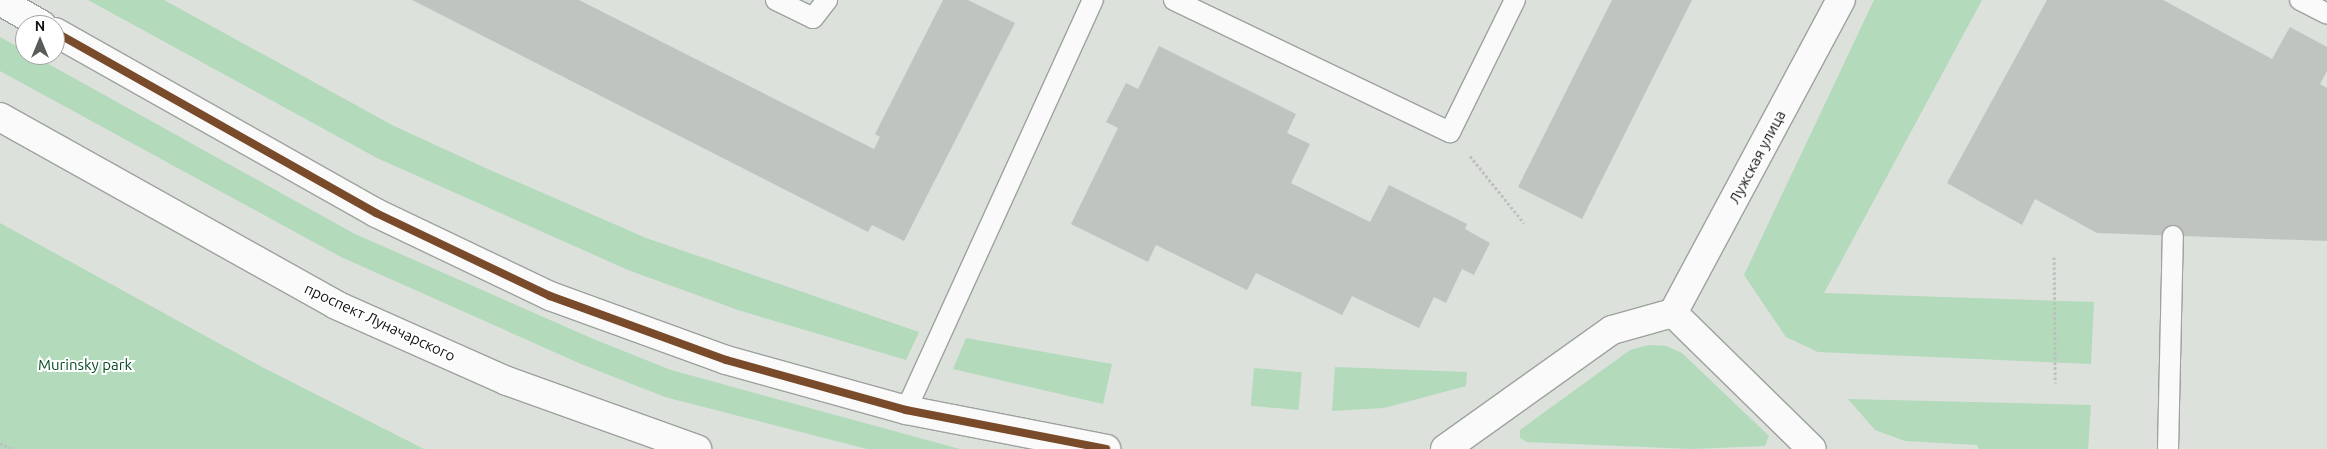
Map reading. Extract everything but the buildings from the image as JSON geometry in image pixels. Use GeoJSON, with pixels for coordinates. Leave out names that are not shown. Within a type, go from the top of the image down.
{"type":"FeatureCollection","features":[{"type":"Feature","properties":{"kind":"main road","name":"Лужская улица"},"geometry":{"type":"LineString","coordinates":[[1674,313],[1841,0]]}},
{"type":"Feature","properties":{"kind":"main road"},"geometry":{"type":"LineString","coordinates":[[0,1],[24,15]]}},
{"type":"Feature","properties":{"kind":"main road"},"geometry":{"type":"LineString","coordinates":[[65,38],[376,213],[550,296],[726,360],[906,410],[1106,449]]}},
{"type":"Feature","properties":{"kind":"main road","name":"проспект Луначарского"},"geometry":{"type":"LineString","coordinates":[[0,117],[336,305],[507,380],[697,449]]}},
{"type":"Feature","properties":{"kind":"main road"},"geometry":{"type":"LineString","coordinates":[[1445,449],[1612,330],[1674,313],[1812,449]]}},
{"type":"Feature","properties":{"kind":"lane"},"geometry":{"type":"LineString","coordinates":[[776,0],[813,18],[828,0]]}},
{"type":"Feature","properties":{"kind":"lane"},"geometry":{"type":"LineString","coordinates":[[906,410],[1093,0]]}},
{"type":"Feature","properties":{"kind":"lane"},"geometry":{"type":"LineString","coordinates":[[1174,0],[1450,132],[1515,0]]}},
{"type":"Feature","properties":{"kind":"lane"},"geometry":{"type":"LineString","coordinates":[[2300,0],[2327,14]]}},
{"type":"Feature","properties":{"kind":"lane"},"geometry":{"type":"LineString","coordinates":[[2168,449],[2173,236]]}},
{"type":"Feature","properties":{"kind":"path"},"geometry":{"type":"LineString","coordinates":[[1450,132],[1524,223]]}},
{"type":"Feature","properties":{"kind":"path"},"geometry":{"type":"LineString","coordinates":[[2054,257],[2055,383]]}},
{"type":"Feature","properties":{"kind":"path"},"geometry":{"type":"LineString","coordinates":[[0,443],[12,449]]}},
{"type":"Feature","properties":{"kind":"green space"},"geometry":{"type":"Polygon","coordinates":[[[88,0],[164,0],[394,126],[490,170],[646,238],[919,332],[906,360],[738,310],[628,270],[377,158],[88,0]]]}},
{"type":"Feature","properties":{"kind":"green space"},"geometry":{"type":"Polygon","coordinates":[[[1874,0],[1982,0],[1824,293],[2094,302],[2091,364],[1818,352],[1786,337],[1744,275],[1874,0]]]}},
{"type":"Feature","properties":{"kind":"green space"},"geometry":{"type":"Polygon","coordinates":[[[0,37],[15,45],[15,65],[50,65],[353,233],[591,338],[671,370],[960,449],[867,449],[665,397],[581,364],[341,257],[0,71],[0,37]]]}},
{"type":"Feature","properties":{"kind":"green space","name":"Murinsky park"},"geometry":{"type":"Polygon","coordinates":[[[0,223],[262,367],[424,449],[0,449],[0,223]]]}},
{"type":"Feature","properties":{"kind":"green space"},"geometry":{"type":"Polygon","coordinates":[[[966,338],[1112,364],[1103,404],[953,369],[966,338]]]}},
{"type":"Feature","properties":{"kind":"green space"},"geometry":{"type":"Polygon","coordinates":[[[1649,345],[1666,346],[1682,353],[1769,436],[1765,446],[1692,449],[1527,442],[1520,438],[1520,430],[1630,350],[1649,345]]]}},
{"type":"Feature","properties":{"kind":"green space"},"geometry":{"type":"Polygon","coordinates":[[[1335,367],[1467,372],[1466,386],[1384,408],[1332,411],[1335,367]]]}},
{"type":"Feature","properties":{"kind":"green space"},"geometry":{"type":"Polygon","coordinates":[[[1254,368],[1302,372],[1299,410],[1251,406],[1254,368]]]}},
{"type":"Feature","properties":{"kind":"green space"},"geometry":{"type":"Polygon","coordinates":[[[1848,399],[2091,405],[2088,449],[1979,449],[1977,445],[1905,441],[1875,430],[1848,399]]]}},
{"type":"Feature","properties":{"kind":"transit line"},"geometry":{"type":"LineString","coordinates":[[65,38],[376,213],[550,296],[726,360],[906,410],[1106,449]]}}]}
